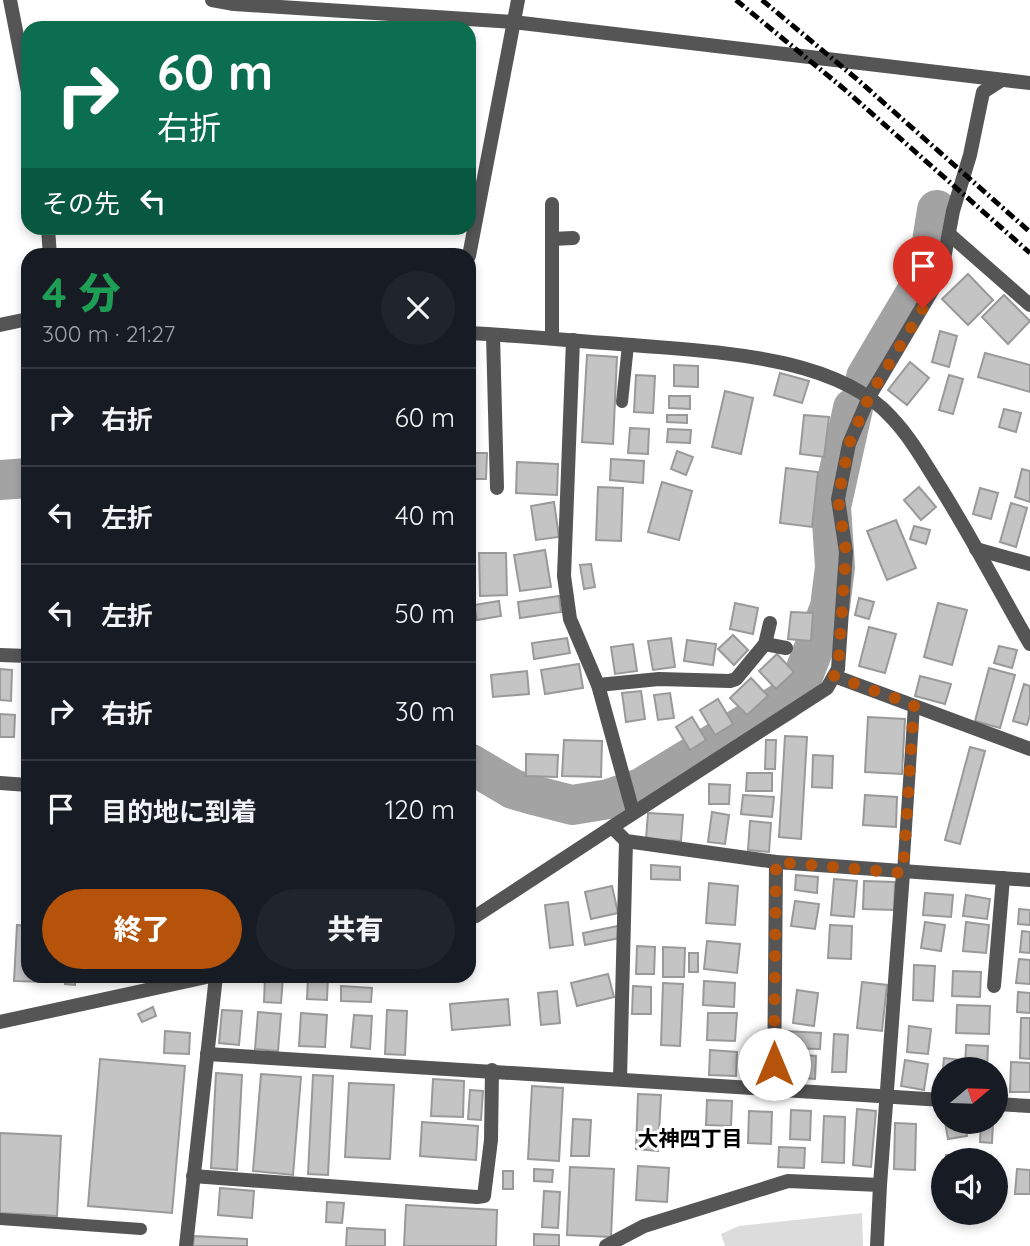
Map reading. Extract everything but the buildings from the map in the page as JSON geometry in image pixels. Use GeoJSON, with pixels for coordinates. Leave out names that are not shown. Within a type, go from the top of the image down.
{"type":"FeatureCollection","features":[{"type":"Feature","properties":{"kind":"street"},"geometry":{"type":"LineString","coordinates":[[10,0],[21,56]]}},
{"type":"Feature","properties":{"kind":"street"},"geometry":{"type":"LineString","coordinates":[[212,0],[234,4],[513,22],[1030,83]]}},
{"type":"Feature","properties":{"kind":"street"},"geometry":{"type":"LineString","coordinates":[[476,219],[518,0]]}},
{"type":"Feature","properties":{"kind":"street"},"geometry":{"type":"LineString","coordinates":[[476,916],[827,688],[838,669],[846,552],[838,499],[849,444],[869,397],[941,275],[953,211],[970,155],[983,92],[1000,81]]}},
{"type":"Feature","properties":{"kind":"street"},"geometry":{"type":"LineString","coordinates":[[552,204],[552,338]]}},
{"type":"Feature","properties":{"kind":"street"},"geometry":{"type":"LineString","coordinates":[[949,234],[1030,305]]}},
{"type":"Feature","properties":{"kind":"street"},"geometry":{"type":"LineString","coordinates":[[552,239],[573,238]]}},
{"type":"Feature","properties":{"kind":"street"},"geometry":{"type":"LineString","coordinates":[[0,325],[21,320]]}},
{"type":"Feature","properties":{"kind":"street"},"geometry":{"type":"LineString","coordinates":[[476,334],[723,353],[788,363],[842,383],[869,397],[892,418],[919,454],[1030,644]]}},
{"type":"Feature","properties":{"kind":"street"},"geometry":{"type":"LineString","coordinates":[[493,335],[497,488]]}},
{"type":"Feature","properties":{"kind":"street"},"geometry":{"type":"LineString","coordinates":[[573,340],[564,576],[570,619],[598,685],[633,812]]}},
{"type":"Feature","properties":{"kind":"street"},"geometry":{"type":"LineString","coordinates":[[976,549],[1030,564]]}},
{"type":"Feature","properties":{"kind":"street"},"geometry":{"type":"LineString","coordinates":[[598,685],[659,679],[686,686],[736,679],[765,645],[770,623]]}},
{"type":"Feature","properties":{"kind":"street"},"geometry":{"type":"LineString","coordinates":[[765,645],[786,648]]}},
{"type":"Feature","properties":{"kind":"street"},"geometry":{"type":"LineString","coordinates":[[0,655],[21,656]]}},
{"type":"Feature","properties":{"kind":"street"},"geometry":{"type":"LineString","coordinates":[[834,676],[1030,749]]}},
{"type":"Feature","properties":{"kind":"street"},"geometry":{"type":"LineString","coordinates":[[0,783],[21,784]]}},
{"type":"Feature","properties":{"kind":"street"},"geometry":{"type":"LineString","coordinates":[[612,827],[626,841],[776,862],[1030,880]]}},
{"type":"Feature","properties":{"kind":"street"},"geometry":{"type":"LineString","coordinates":[[620,1079],[626,841]]}},
{"type":"Feature","properties":{"kind":"street"},"geometry":{"type":"LineString","coordinates":[[774,1089],[776,862]]}},
{"type":"Feature","properties":{"kind":"street"},"geometry":{"type":"LineString","coordinates":[[877,1246],[903,873]]}},
{"type":"Feature","properties":{"kind":"street"},"geometry":{"type":"LineString","coordinates":[[994,986],[1003,878]]}},
{"type":"Feature","properties":{"kind":"street"},"geometry":{"type":"LineString","coordinates":[[980,958],[996,959]]}},
{"type":"Feature","properties":{"kind":"street"},"geometry":{"type":"LineString","coordinates":[[0,1022],[181,983]]}},
{"type":"Feature","properties":{"kind":"street"},"geometry":{"type":"LineString","coordinates":[[186,1246],[212,983]]}},
{"type":"Feature","properties":{"kind":"street"},"geometry":{"type":"LineString","coordinates":[[206,1054],[931,1099]]}},
{"type":"Feature","properties":{"kind":"street"},"geometry":{"type":"LineString","coordinates":[[193,1176],[484,1196],[491,1140],[492,1070]]}},
{"type":"Feature","properties":{"kind":"street"},"geometry":{"type":"LineString","coordinates":[[1008,1105],[1030,1106]]}},
{"type":"Feature","properties":{"kind":"street"},"geometry":{"type":"LineString","coordinates":[[606,1246],[644,1226],[788,1181],[880,1185]]}},
{"type":"Feature","properties":{"kind":"lane"},"geometry":{"type":"LineString","coordinates":[[622,402],[628,345]]}},
{"type":"Feature","properties":{"kind":"lane"},"geometry":{"type":"LineString","coordinates":[[903,873],[914,705]]}},
{"type":"Feature","properties":{"kind":"lane"},"geometry":{"type":"LineString","coordinates":[[0,1219],[141,1228]]}},
{"type":"Feature","properties":{"kind":"shaded area"},"geometry":{"type":"Polygon","coordinates":[[[862,1213],[863,1246],[725,1246],[721,1234],[739,1226],[862,1213]]]}},
{"type":"Feature","properties":{"kind":"waterway"},"geometry":{"type":"LineString","coordinates":[[866,377],[927,274],[937,210]]}},
{"type":"Feature","properties":{"kind":"waterway"},"geometry":{"type":"LineString","coordinates":[[476,767],[513,789],[572,805],[609,799],[641,788],[784,701],[803,676],[830,607],[835,567],[831,507],[853,408]]}},
{"type":"Feature","properties":{"kind":"waterway"},"geometry":{"type":"LineString","coordinates":[[0,480],[21,478]]}},
{"type":"Feature","properties":{"kind":"railway"},"geometry":{"type":"LineString","coordinates":[[736,0],[843,88],[1030,253]]}},
{"type":"Feature","properties":{"kind":"railway"},"geometry":{"type":"LineString","coordinates":[[762,0],[858,80],[1030,232]]}},
{"type":"Feature","properties":{"kind":"district","name":"大神四丁目"},"geometry":{"type":"Point","coordinates":[690,1138]}},
{"type":"Feature","properties":{"kind":"route"},"geometry":{"type":"LineString","coordinates":[[774,1064],[776,862],[903,873],[914,705],[834,676],[838,669],[846,552],[838,499],[849,444],[869,397],[923,308]]}}]}
